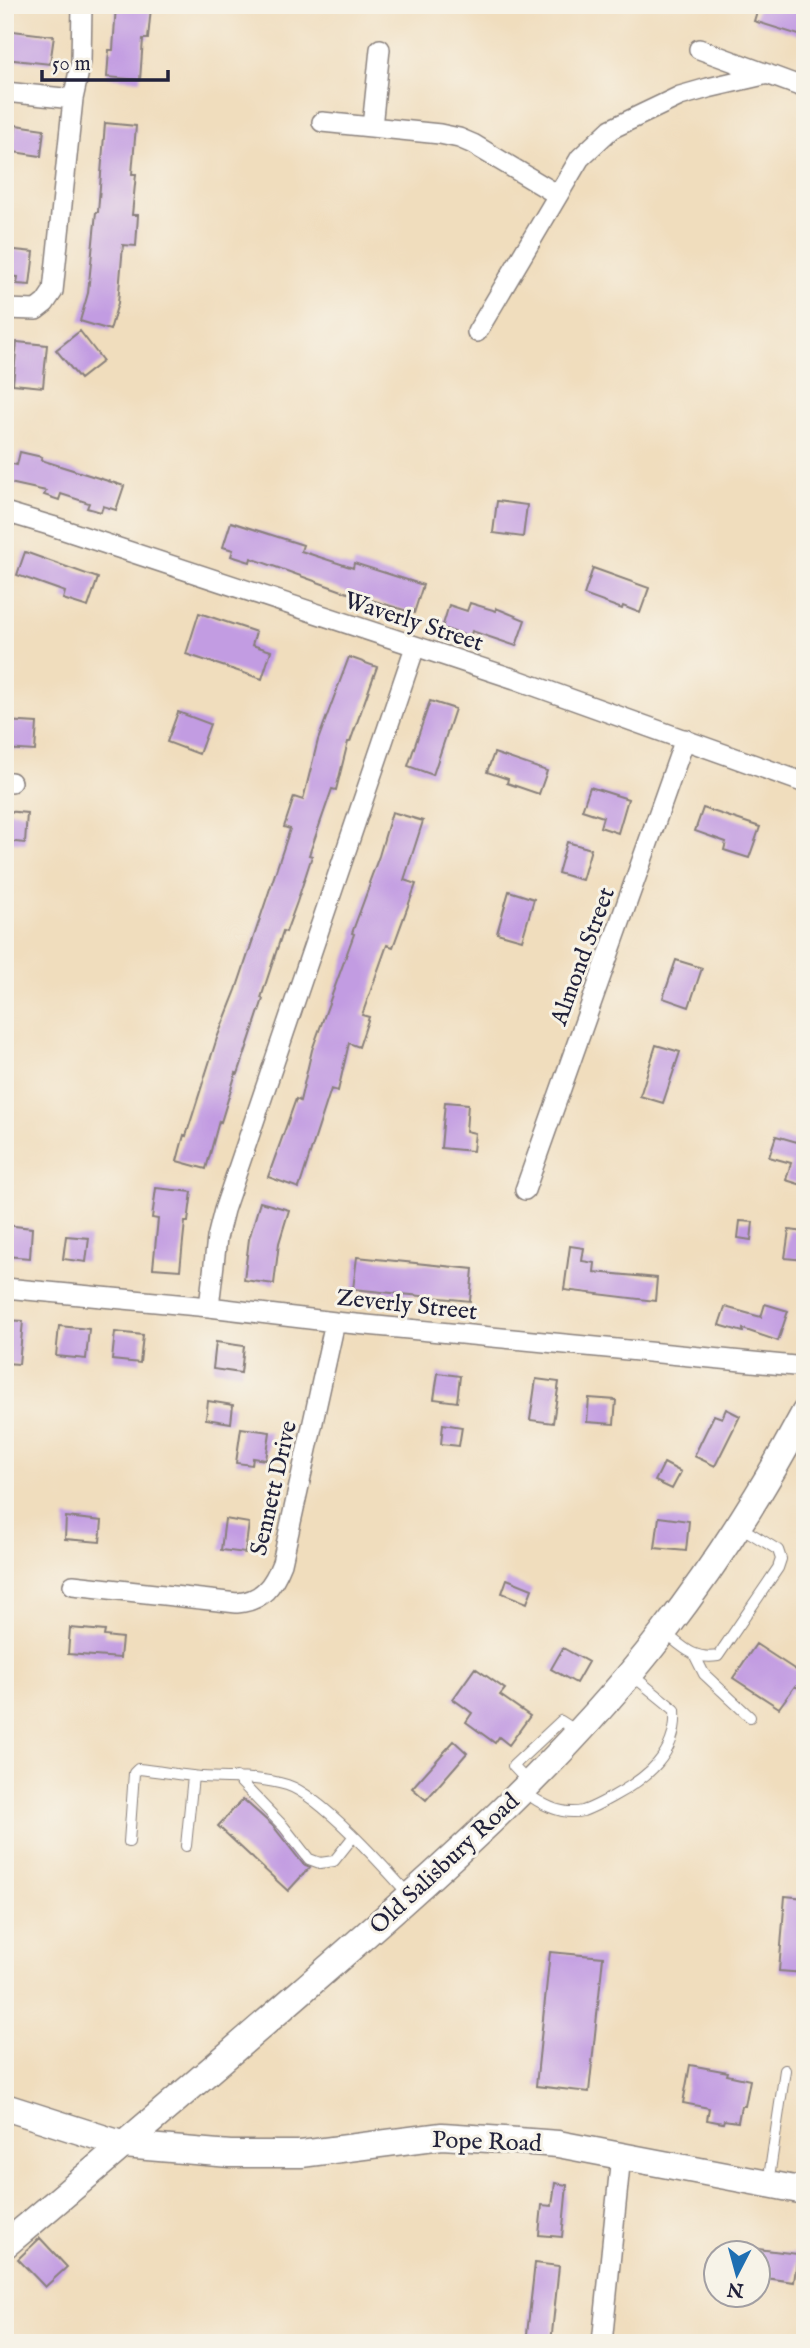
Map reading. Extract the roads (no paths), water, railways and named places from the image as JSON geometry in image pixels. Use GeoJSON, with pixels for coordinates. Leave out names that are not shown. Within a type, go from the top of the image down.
{"type":"FeatureCollection","features":[{"type":"Feature","properties":{"kind":"main road","name":"Old Salisbury Road"},"geometry":{"type":"LineString","coordinates":[[5,2245],[410,1897],[525,1787],[578,1732],[664,1632],[738,1526],[805,1412]]}},
{"type":"Feature","properties":{"kind":"main road","name":"Pope Road"},"geometry":{"type":"LineString","coordinates":[[5,2108],[124,2145],[230,2154],[301,2154],[442,2136],[558,2144],[805,2191]]}},
{"type":"Feature","properties":{"kind":"street"},"geometry":{"type":"LineString","coordinates":[[5,309],[36,310],[53,291],[73,99],[81,62],[82,5]]}},
{"type":"Feature","properties":{"kind":"street"},"geometry":{"type":"LineString","coordinates":[[373,127],[380,49]]}},
{"type":"Feature","properties":{"kind":"street"},"geometry":{"type":"LineString","coordinates":[[699,49],[805,88]]}},
{"type":"Feature","properties":{"kind":"street"},"geometry":{"type":"LineString","coordinates":[[477,332],[580,158],[611,129],[680,96],[768,74]]}},
{"type":"Feature","properties":{"kind":"street"},"geometry":{"type":"LineString","coordinates":[[5,92],[73,99]]}},
{"type":"Feature","properties":{"kind":"street"},"geometry":{"type":"LineString","coordinates":[[322,122],[459,138],[558,195]]}},
{"type":"Feature","properties":{"kind":"street","name":"Waverly Street"},"geometry":{"type":"LineString","coordinates":[[5,512],[515,679],[805,783]]}},
{"type":"Feature","properties":{"kind":"street"},"geometry":{"type":"LineString","coordinates":[[209,1307],[217,1238],[224,1210],[415,647]]}},
{"type":"Feature","properties":{"kind":"street","name":"Almond Street"},"geometry":{"type":"LineString","coordinates":[[525,1190],[685,739]]}},
{"type":"Feature","properties":{"kind":"street","name":"Zeverly Street"},"geometry":{"type":"LineString","coordinates":[[5,1288],[805,1367]]}},
{"type":"Feature","properties":{"kind":"street","name":"Sennett Drive"},"geometry":{"type":"LineString","coordinates":[[73,1586],[237,1603],[250,1602],[266,1592],[276,1580],[282,1563],[335,1322]]}},
{"type":"Feature","properties":{"kind":"street"},"geometry":{"type":"LineString","coordinates":[[602,2343],[621,2155]]}},
{"type":"Feature","properties":{"kind":"lane"},"geometry":{"type":"LineString","coordinates":[[695,1656],[718,1656],[778,1569],[781,1559],[778,1549],[738,1526]]}},
{"type":"Feature","properties":{"kind":"lane"},"geometry":{"type":"LineString","coordinates":[[664,1632],[695,1656],[704,1674],[750,1717]]}},
{"type":"Feature","properties":{"kind":"lane"},"geometry":{"type":"LineString","coordinates":[[525,1787],[538,1802],[557,1810],[582,1811],[630,1787],[652,1771],[671,1743],[676,1723],[675,1710],[630,1673]]}},
{"type":"Feature","properties":{"kind":"lane"},"geometry":{"type":"LineString","coordinates":[[129,1842],[134,1773],[138,1769],[193,1776],[251,1777],[289,1786],[322,1807],[385,1868],[410,1897]]}},
{"type":"Feature","properties":{"kind":"lane"},"geometry":{"type":"LineString","coordinates":[[186,1846],[193,1776]]}},
{"type":"Feature","properties":{"kind":"lane"},"geometry":{"type":"LineString","coordinates":[[236,1777],[285,1827],[309,1859],[320,1863],[334,1861],[353,1837]]}},
{"type":"Feature","properties":{"kind":"lane"},"geometry":{"type":"LineString","coordinates":[[768,2184],[785,2070]]}}]}
